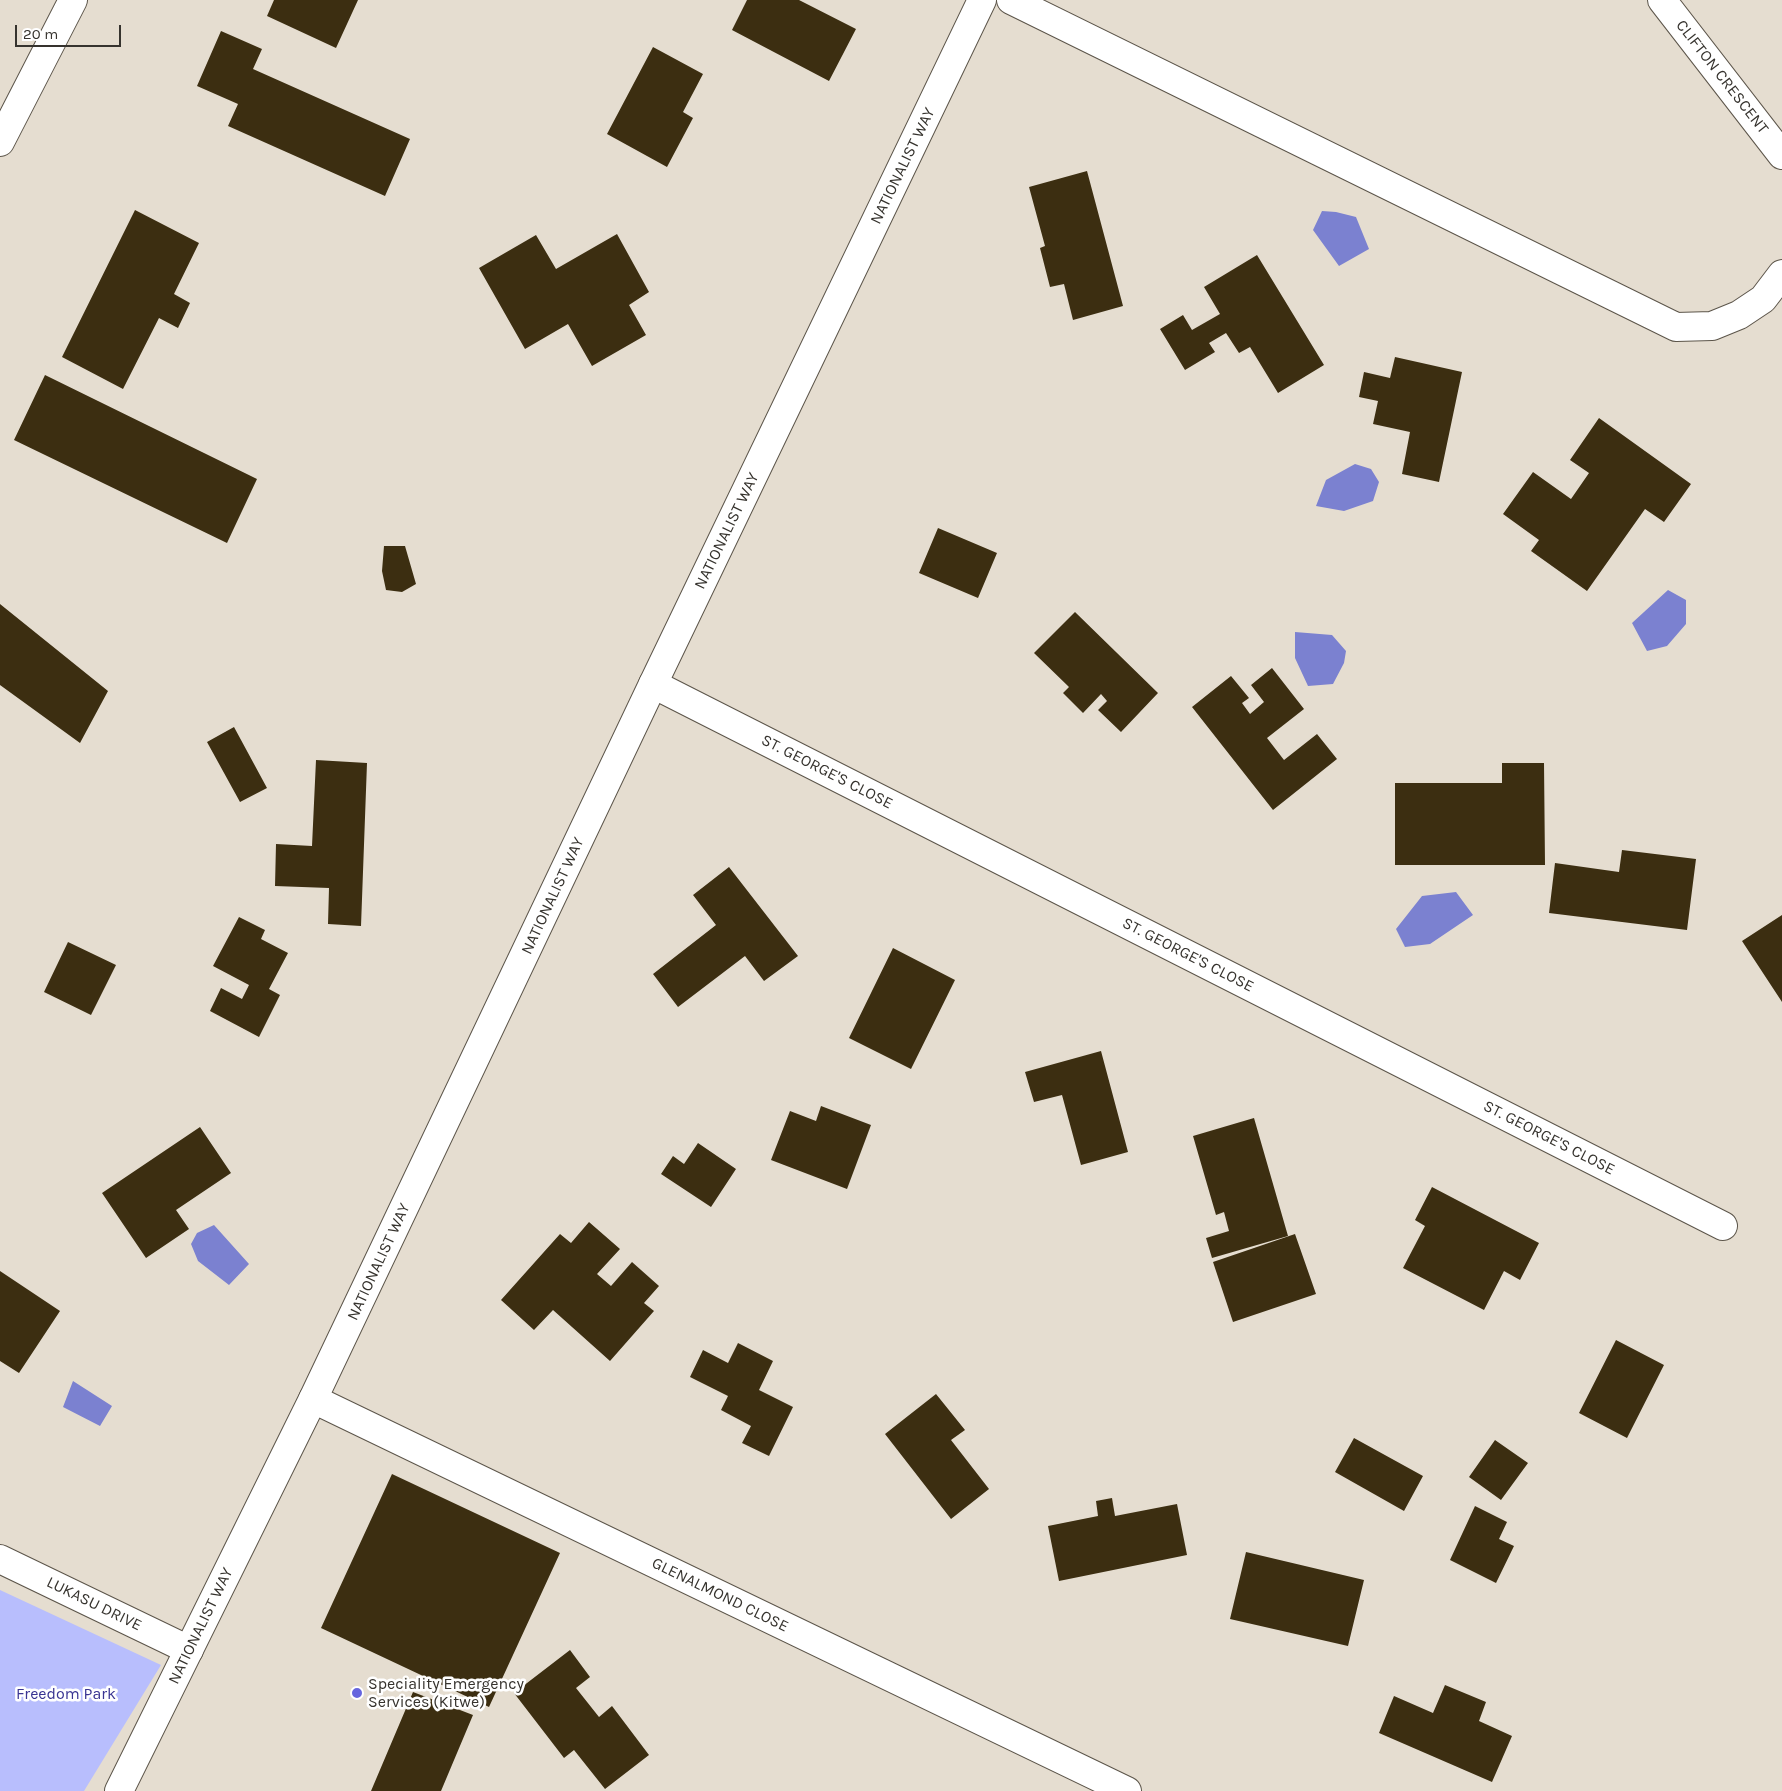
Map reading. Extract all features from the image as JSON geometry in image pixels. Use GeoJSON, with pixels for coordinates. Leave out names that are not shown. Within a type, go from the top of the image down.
{"type":"FeatureCollection","features":[{"type":"Feature","properties":{"kind":"street"},"geometry":{"type":"LineString","coordinates":[[0,142],[73,0]]}},
{"type":"Feature","properties":{"kind":"street","name":"NATIONALIST WAY"},"geometry":{"type":"LineString","coordinates":[[119,1791],[313,1399],[653,684],[982,0]]}},
{"type":"Feature","properties":{"kind":"street"},"geometry":{"type":"LineString","coordinates":[[1010,0],[1676,327],[1712,326],[1739,315],[1763,299],[1782,274]]}},
{"type":"Feature","properties":{"kind":"street","name":"CLIFTON CRESCENT"},"geometry":{"type":"LineString","coordinates":[[1662,0],[1782,155]]}},
{"type":"Feature","properties":{"kind":"street","name":"ST. GEORGE'S CLOSE"},"geometry":{"type":"LineString","coordinates":[[653,684],[1723,1226]]}},
{"type":"Feature","properties":{"kind":"street","name":"GLENALMOND CLOSE"},"geometry":{"type":"LineString","coordinates":[[313,1399],[1127,1791]]}},
{"type":"Feature","properties":{"kind":"street","name":"LUKASU DRIVE"},"geometry":{"type":"LineString","coordinates":[[0,1559],[189,1650]]}},
{"type":"Feature","properties":{"kind":"green space","name":"Freedom Park"},"geometry":{"type":"Polygon","coordinates":[[[0,1590],[161,1665],[84,1791],[0,1791],[0,1590]]]}},
{"type":"Feature","properties":{"kind":"shaded area"},"geometry":{"type":"Polygon","coordinates":[[[1322,211],[1356,217],[1369,249],[1339,266],[1313,230],[1322,211]]]}},
{"type":"Feature","properties":{"kind":"shaded area"},"geometry":{"type":"Polygon","coordinates":[[[1355,464],[1371,469],[1379,482],[1373,501],[1344,511],[1316,506],[1326,480],[1355,464]]]}},
{"type":"Feature","properties":{"kind":"shaded area"},"geometry":{"type":"Polygon","coordinates":[[[1668,590],[1686,600],[1686,624],[1667,646],[1647,651],[1632,623],[1668,590]]]}},
{"type":"Feature","properties":{"kind":"shaded area"},"geometry":{"type":"Polygon","coordinates":[[[1295,632],[1332,635],[1346,651],[1344,663],[1333,684],[1308,686],[1295,658],[1295,632]]]}},
{"type":"Feature","properties":{"kind":"shaded area"},"geometry":{"type":"Polygon","coordinates":[[[1456,892],[1473,915],[1430,944],[1405,947],[1396,929],[1422,896],[1456,892]]]}},
{"type":"Feature","properties":{"kind":"shaded area"},"geometry":{"type":"Polygon","coordinates":[[[214,1225],[249,1264],[229,1285],[198,1261],[191,1244],[197,1233],[214,1225]]]}},
{"type":"Feature","properties":{"kind":"shaded area"},"geometry":{"type":"Polygon","coordinates":[[[73,1381],[112,1406],[100,1426],[63,1407],[73,1381]]]}},
{"type":"Feature","properties":{"kind":"building"},"geometry":{"type":"Polygon","coordinates":[[[274,0],[358,0],[336,48],[267,16],[274,0]]]}},
{"type":"Feature","properties":{"kind":"building"},"geometry":{"type":"Polygon","coordinates":[[[747,0],[799,0],[856,29],[829,81],[732,30],[747,0]]]}},
{"type":"Feature","properties":{"kind":"building"},"geometry":{"type":"Polygon","coordinates":[[[221,31],[262,49],[253,69],[410,139],[385,196],[228,126],[238,104],[197,86],[221,31]]]}},
{"type":"Feature","properties":{"kind":"building"},"geometry":{"type":"Polygon","coordinates":[[[653,47],[703,74],[683,112],[693,118],[667,167],[607,134],[653,47]]]}},
{"type":"Feature","properties":{"kind":"building"},"geometry":{"type":"Polygon","coordinates":[[[1087,171],[1123,306],[1073,320],[1064,284],[1050,287],[1040,248],[1045,246],[1029,187],[1087,171]]]}},
{"type":"Feature","properties":{"kind":"building"},"geometry":{"type":"Polygon","coordinates":[[[135,210],[199,243],[174,294],[190,303],[178,328],[159,318],[123,389],[62,357],[135,210]]]}},
{"type":"Feature","properties":{"kind":"building"},"geometry":{"type":"Polygon","coordinates":[[[617,234],[649,292],[629,305],[646,335],[592,366],[568,324],[525,349],[479,268],[536,235],[556,269],[617,234]]]}},
{"type":"Feature","properties":{"kind":"building"},"geometry":{"type":"Polygon","coordinates":[[[1257,255],[1324,365],[1278,393],[1250,347],[1239,353],[1226,333],[1209,343],[1215,352],[1185,370],[1160,329],[1183,315],[1192,330],[1220,314],[1204,287],[1257,255]]]}},
{"type":"Feature","properties":{"kind":"building"},"geometry":{"type":"Polygon","coordinates":[[[1395,357],[1462,372],[1439,482],[1402,474],[1410,432],[1373,424],[1378,401],[1359,397],[1364,372],[1390,378],[1395,357]]]}},
{"type":"Feature","properties":{"kind":"building"},"geometry":{"type":"Polygon","coordinates":[[[45,375],[257,479],[227,543],[14,440],[45,375]]]}},
{"type":"Feature","properties":{"kind":"building"},"geometry":{"type":"Polygon","coordinates":[[[1599,418],[1691,484],[1664,522],[1645,509],[1587,591],[1531,551],[1539,540],[1503,514],[1533,472],[1571,499],[1589,473],[1570,460],[1599,418]]]}},
{"type":"Feature","properties":{"kind":"building"},"geometry":{"type":"Polygon","coordinates":[[[938,528],[997,553],[978,598],[919,573],[938,528]]]}},
{"type":"Feature","properties":{"kind":"building"},"geometry":{"type":"Polygon","coordinates":[[[384,546],[405,546],[416,584],[402,592],[386,590],[382,571],[384,546]]]}},
{"type":"Feature","properties":{"kind":"building"},"geometry":{"type":"Polygon","coordinates":[[[0,604],[108,691],[80,743],[0,685],[0,604]]]}},
{"type":"Feature","properties":{"kind":"building"},"geometry":{"type":"Polygon","coordinates":[[[1075,612],[1158,693],[1121,732],[1098,710],[1107,701],[1101,694],[1083,713],[1063,693],[1069,687],[1034,653],[1075,612]]]}},
{"type":"Feature","properties":{"kind":"building"},"geometry":{"type":"Polygon","coordinates":[[[1272,668],[1304,709],[1267,738],[1284,760],[1317,734],[1337,759],[1273,810],[1192,707],[1231,676],[1249,698],[1242,703],[1250,714],[1264,702],[1251,685],[1272,668]]]}},
{"type":"Feature","properties":{"kind":"building"},"geometry":{"type":"Polygon","coordinates":[[[234,727],[267,788],[240,802],[207,742],[234,727]]]}},
{"type":"Feature","properties":{"kind":"building"},"geometry":{"type":"Polygon","coordinates":[[[316,760],[367,763],[361,926],[328,924],[329,888],[275,886],[276,844],[312,846],[316,760]]]}},
{"type":"Feature","properties":{"kind":"building"},"geometry":{"type":"Polygon","coordinates":[[[1502,763],[1544,763],[1545,865],[1395,865],[1395,783],[1502,783],[1502,763]]]}},
{"type":"Feature","properties":{"kind":"building"},"geometry":{"type":"Polygon","coordinates":[[[1622,850],[1696,859],[1687,930],[1549,913],[1555,863],[1619,872],[1622,850]]]}},
{"type":"Feature","properties":{"kind":"building"},"geometry":{"type":"Polygon","coordinates":[[[729,867],[798,956],[764,981],[745,956],[678,1007],[653,974],[716,925],[693,895],[729,867]]]}},
{"type":"Feature","properties":{"kind":"building"},"geometry":{"type":"Polygon","coordinates":[[[1782,915],[1782,1002],[1742,941],[1782,915]]]}},
{"type":"Feature","properties":{"kind":"building"},"geometry":{"type":"Polygon","coordinates":[[[239,917],[265,930],[261,939],[288,953],[269,989],[280,995],[259,1037],[210,1011],[221,988],[242,999],[249,985],[213,966],[239,917]]]}},
{"type":"Feature","properties":{"kind":"building"},"geometry":{"type":"Polygon","coordinates":[[[68,942],[116,965],[91,1015],[44,992],[68,942]]]}},
{"type":"Feature","properties":{"kind":"building"},"geometry":{"type":"Polygon","coordinates":[[[893,948],[955,980],[911,1069],[849,1038],[893,948]]]}},
{"type":"Feature","properties":{"kind":"building"},"geometry":{"type":"Polygon","coordinates":[[[1101,1051],[1128,1152],[1081,1165],[1062,1095],[1034,1102],[1025,1072],[1101,1051]]]}},
{"type":"Feature","properties":{"kind":"building"},"geometry":{"type":"Polygon","coordinates":[[[821,1106],[871,1125],[847,1189],[771,1160],[790,1111],[816,1121],[821,1106]]]}},
{"type":"Feature","properties":{"kind":"building"},"geometry":{"type":"Polygon","coordinates":[[[1254,1118],[1288,1236],[1212,1258],[1206,1238],[1229,1231],[1224,1212],[1216,1215],[1193,1136],[1254,1118]]]}},
{"type":"Feature","properties":{"kind":"building"},"geometry":{"type":"Polygon","coordinates":[[[200,1127],[231,1173],[176,1210],[189,1229],[146,1258],[102,1193],[200,1127]]]}},
{"type":"Feature","properties":{"kind":"building"},"geometry":{"type":"Polygon","coordinates":[[[698,1143],[736,1169],[711,1207],[661,1174],[673,1156],[684,1164],[698,1143]]]}},
{"type":"Feature","properties":{"kind":"building"},"geometry":{"type":"Polygon","coordinates":[[[1432,1187],[1539,1243],[1520,1280],[1504,1271],[1484,1310],[1403,1268],[1425,1226],[1415,1220],[1432,1187]]]}},
{"type":"Feature","properties":{"kind":"building"},"geometry":{"type":"Polygon","coordinates":[[[589,1222],[620,1249],[597,1274],[611,1286],[632,1262],[659,1286],[644,1303],[654,1311],[610,1361],[553,1310],[534,1330],[501,1300],[560,1234],[571,1243],[589,1222]]]}},
{"type":"Feature","properties":{"kind":"building"},"geometry":{"type":"Polygon","coordinates":[[[1295,1234],[1316,1294],[1233,1322],[1213,1262],[1295,1234]]]}},
{"type":"Feature","properties":{"kind":"building"},"geometry":{"type":"Polygon","coordinates":[[[0,1271],[60,1311],[19,1373],[0,1361],[0,1271]]]}},
{"type":"Feature","properties":{"kind":"building"},"geometry":{"type":"Polygon","coordinates":[[[1616,1340],[1664,1365],[1627,1438],[1579,1413],[1616,1340]]]}},
{"type":"Feature","properties":{"kind":"building"},"geometry":{"type":"Polygon","coordinates":[[[738,1343],[773,1361],[759,1390],[793,1407],[769,1456],[742,1443],[751,1426],[721,1410],[728,1396],[690,1377],[703,1350],[728,1363],[738,1343]]]}},
{"type":"Feature","properties":{"kind":"building"},"geometry":{"type":"Polygon","coordinates":[[[936,1394],[965,1430],[951,1440],[989,1489],[951,1519],[885,1434],[936,1394]]]}},
{"type":"Feature","properties":{"kind":"building"},"geometry":{"type":"Polygon","coordinates":[[[1354,1438],[1423,1476],[1404,1511],[1335,1472],[1354,1438]]]}},
{"type":"Feature","properties":{"kind":"building"},"geometry":{"type":"Polygon","coordinates":[[[1495,1440],[1528,1463],[1501,1500],[1469,1477],[1495,1440]]]}},
{"type":"Feature","properties":{"kind":"building"},"geometry":{"type":"Polygon","coordinates":[[[392,1474],[560,1553],[489,1707],[321,1628],[392,1474]]]}},
{"type":"Feature","properties":{"kind":"building"},"geometry":{"type":"Polygon","coordinates":[[[1112,1498],[1115,1516],[1177,1504],[1187,1555],[1059,1581],[1048,1526],[1098,1516],[1096,1501],[1112,1498]]]}},
{"type":"Feature","properties":{"kind":"building"},"geometry":{"type":"Polygon","coordinates":[[[1475,1506],[1507,1522],[1499,1539],[1514,1546],[1496,1583],[1450,1560],[1475,1506]]]}},
{"type":"Feature","properties":{"kind":"building"},"geometry":{"type":"Polygon","coordinates":[[[1246,1552],[1364,1580],[1348,1646],[1230,1619],[1246,1552]]]}},
{"type":"Feature","properties":{"kind":"building"},"geometry":{"type":"Polygon","coordinates":[[[570,1650],[590,1677],[576,1688],[599,1717],[612,1706],[649,1755],[605,1789],[574,1750],[564,1758],[514,1693],[570,1650]]]}},
{"type":"Feature","properties":{"kind":"building"},"geometry":{"type":"Polygon","coordinates":[[[1445,1685],[1486,1702],[1479,1721],[1512,1736],[1492,1782],[1379,1733],[1394,1696],[1433,1713],[1445,1685]]]}},
{"type":"Feature","properties":{"kind":"building"},"geometry":{"type":"Polygon","coordinates":[[[413,1692],[473,1715],[441,1791],[371,1791],[413,1692]]]}},
{"type":"Feature","properties":{"kind":"place","name":"Speciality Emergency Services (Kitwe)"},"geometry":{"type":"Point","coordinates":[357,1693]}}]}
